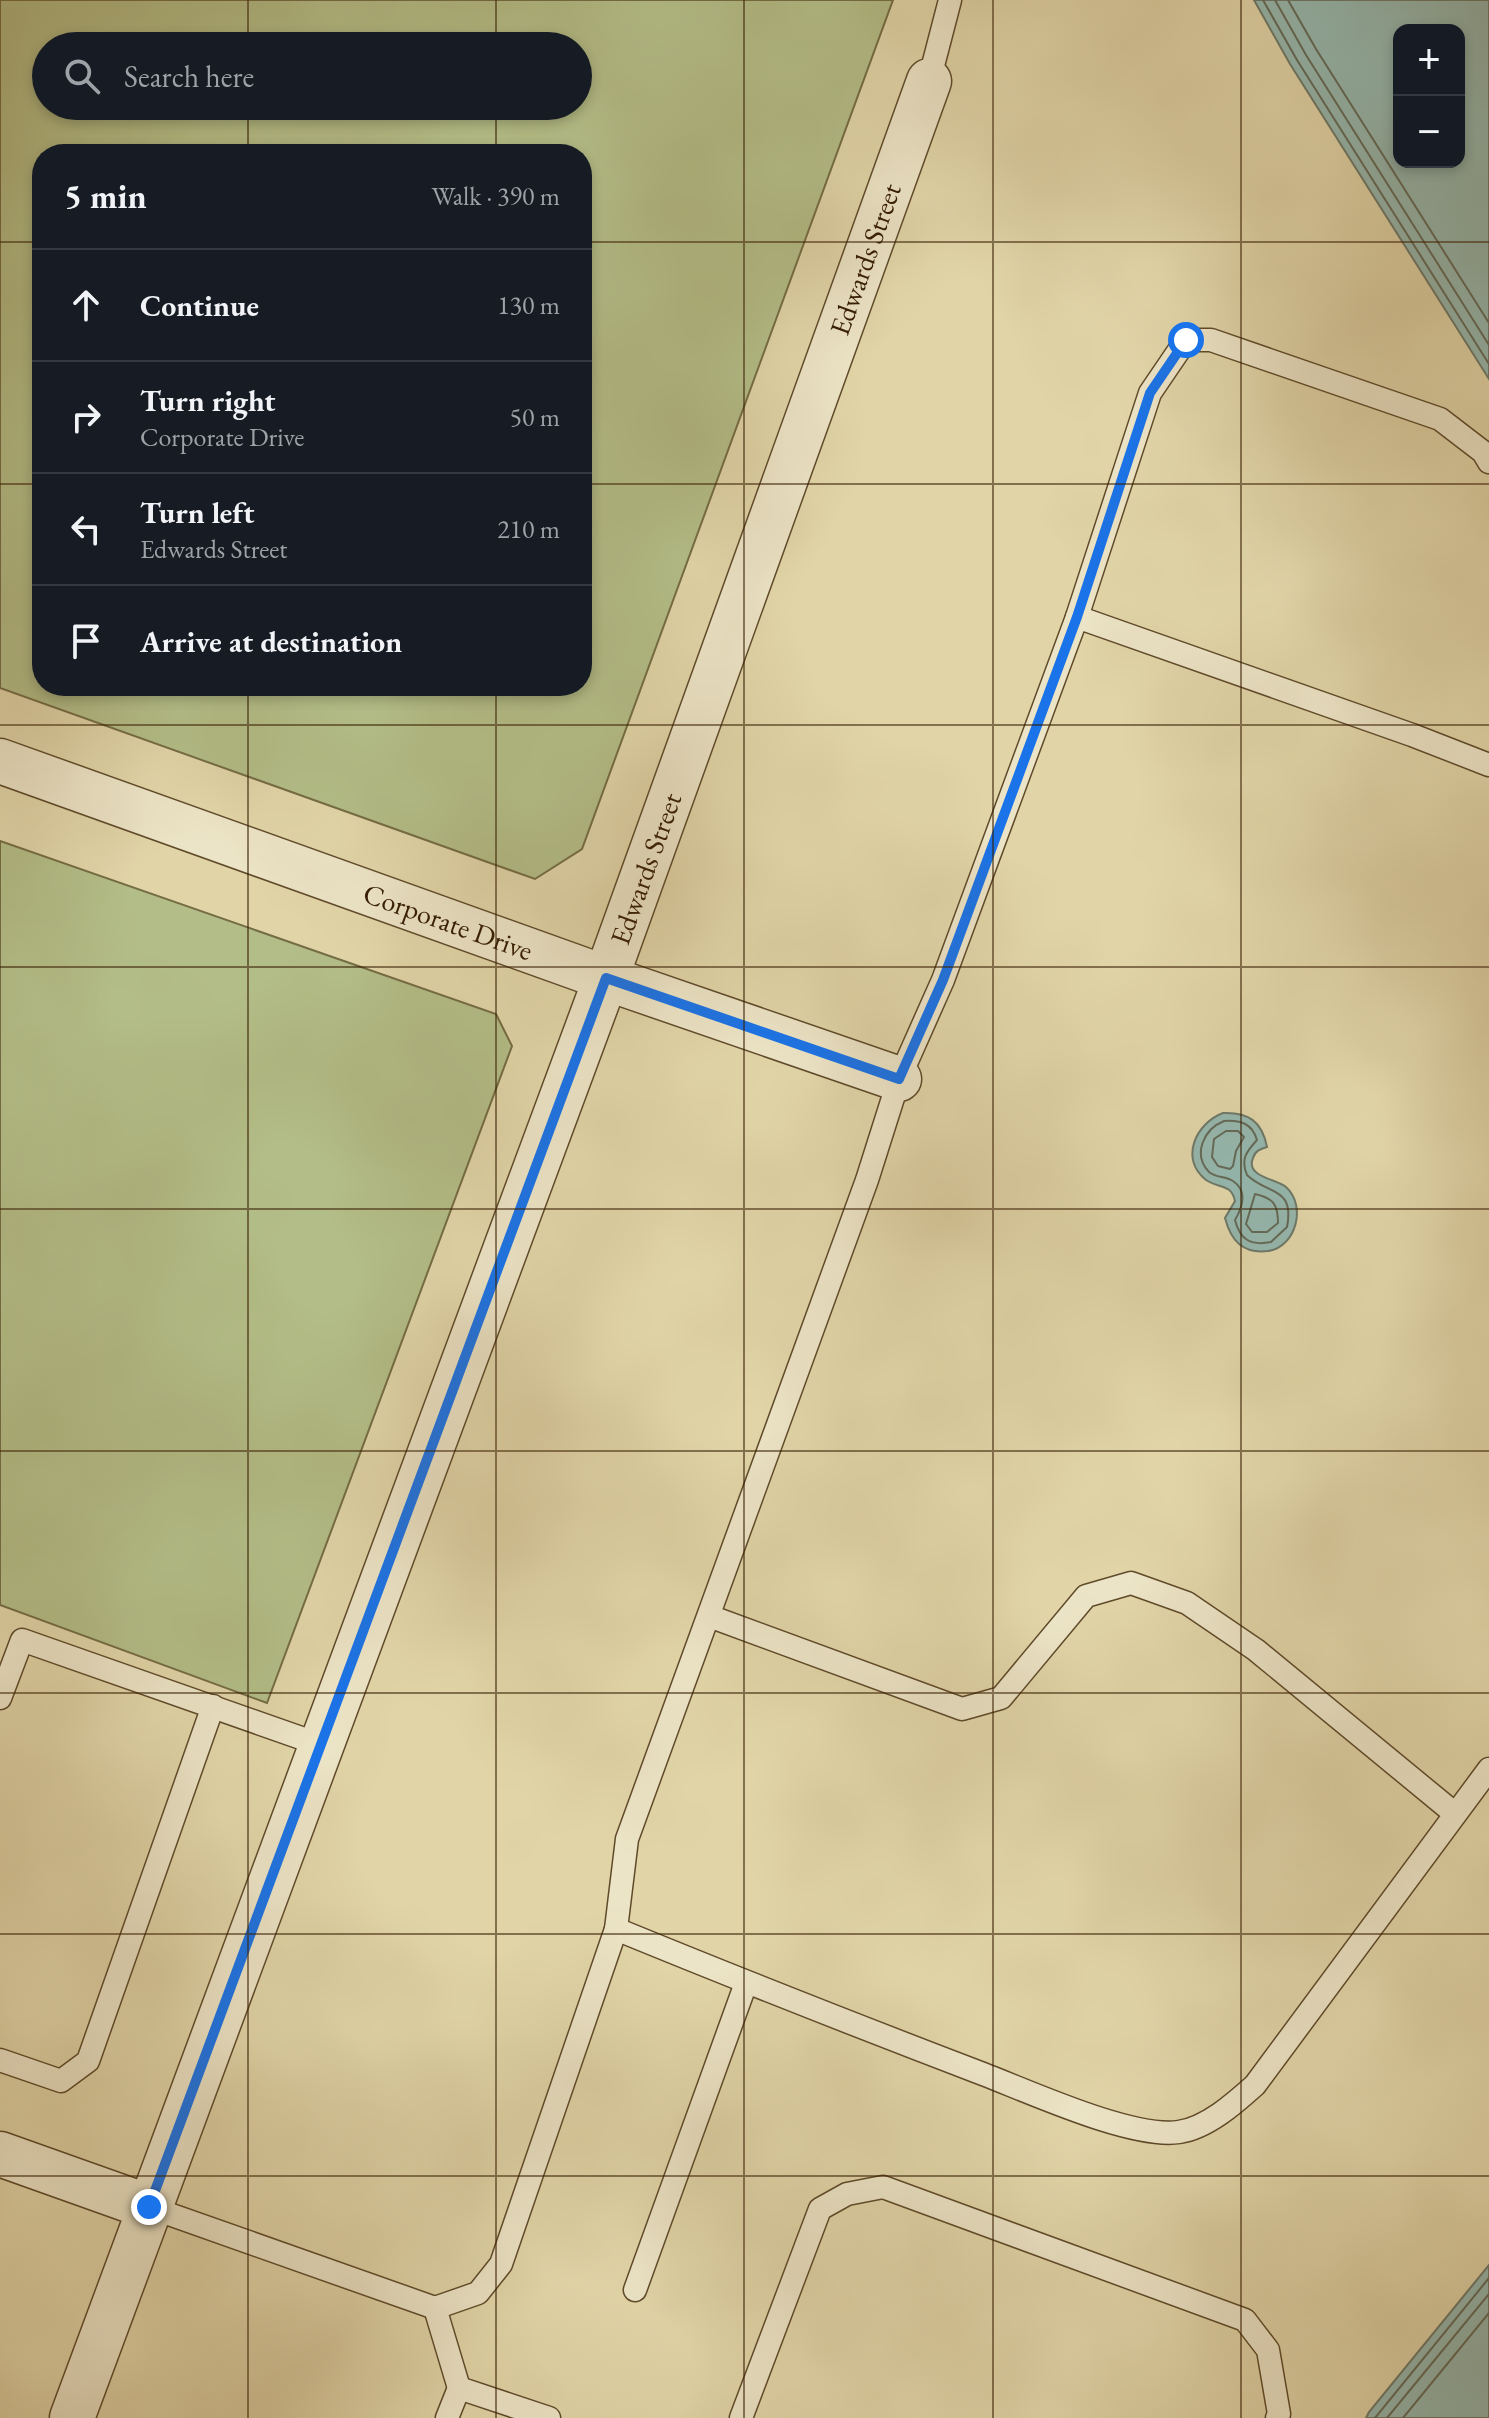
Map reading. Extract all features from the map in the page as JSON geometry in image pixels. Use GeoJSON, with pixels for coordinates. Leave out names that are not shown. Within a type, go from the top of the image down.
{"type":"FeatureCollection","features":[{"type":"Feature","properties":{"kind":"street","name":"Edwards Street"},"geometry":{"type":"LineString","coordinates":[[72,2418],[606,978],[929,81]]}},
{"type":"Feature","properties":{"kind":"street","name":"Corporate Drive"},"geometry":{"type":"LineString","coordinates":[[0,761],[606,978],[899,1079]]}},
{"type":"Feature","properties":{"kind":"street"},"geometry":{"type":"LineString","coordinates":[[0,2154],[149,2207]]}},
{"type":"Feature","properties":{"kind":"lane"},"geometry":{"type":"LineString","coordinates":[[929,81],[950,0]]}},
{"type":"Feature","properties":{"kind":"lane"},"geometry":{"type":"LineString","coordinates":[[149,2207],[435,2308],[478,2293],[501,2264],[616,1929],[627,1839],[867,1180],[899,1079],[943,980],[1077,617],[1150,393],[1186,340],[1211,340],[1440,419],[1483,452],[1489,462]]}},
{"type":"Feature","properties":{"kind":"lane"},"geometry":{"type":"LineString","coordinates":[[1077,617],[1489,765]]}},
{"type":"Feature","properties":{"kind":"lane"},"geometry":{"type":"LineString","coordinates":[[709,1616],[962,1709],[1001,1698],[1086,1596],[1131,1583],[1187,1603],[1256,1650],[1454,1813]]}},
{"type":"Feature","properties":{"kind":"lane"},"geometry":{"type":"LineString","coordinates":[[0,1698],[22,1640],[321,1745]]}},
{"type":"Feature","properties":{"kind":"lane"},"geometry":{"type":"LineString","coordinates":[[0,2060],[61,2081],[88,2061],[213,1706]]}},
{"type":"Feature","properties":{"kind":"lane"},"geometry":{"type":"LineString","coordinates":[[616,1929],[746,1983],[1138,2130],[1180,2132],[1227,2111],[1255,2085],[1489,1769]]}},
{"type":"Feature","properties":{"kind":"lane"},"geometry":{"type":"LineString","coordinates":[[635,2290],[746,1983]]}},
{"type":"Feature","properties":{"kind":"lane"},"geometry":{"type":"LineString","coordinates":[[741,2418],[820,2209],[847,2194],[883,2187],[1245,2320],[1268,2350],[1279,2414],[1277,2418]]}},
{"type":"Feature","properties":{"kind":"lane"},"geometry":{"type":"LineString","coordinates":[[435,2308],[459,2388],[447,2418]]}},
{"type":"Feature","properties":{"kind":"lane"},"geometry":{"type":"LineString","coordinates":[[459,2388],[549,2418]]}},
{"type":"Feature","properties":{"kind":"green space"},"geometry":{"type":"Polygon","coordinates":[[[0,0],[893,0],[582,849],[535,879],[0,688],[0,0]]]}},
{"type":"Feature","properties":{"kind":"green space"},"geometry":{"type":"Polygon","coordinates":[[[0,841],[496,1014],[512,1046],[267,1703],[0,1605],[0,841]]]}},
{"type":"Feature","properties":{"kind":"water"},"geometry":{"type":"Polygon","coordinates":[[[1254,0],[1489,0],[1489,379],[1290,64],[1254,0]]]}},
{"type":"Feature","properties":{"kind":"water"},"geometry":{"type":"Polygon","coordinates":[[[1223,1113],[1247,1116],[1262,1131],[1267,1147],[1255,1154],[1254,1169],[1263,1177],[1286,1187],[1296,1204],[1297,1215],[1292,1234],[1278,1248],[1259,1251],[1239,1244],[1225,1218],[1235,1201],[1231,1191],[1206,1180],[1193,1162],[1194,1142],[1199,1133],[1213,1118],[1223,1113]]]}},
{"type":"Feature","properties":{"kind":"water"},"geometry":{"type":"Polygon","coordinates":[[[1489,2265],[1489,2418],[1366,2418],[1369,2412],[1489,2265]]]}},
{"type":"Feature","properties":{"kind":"route"},"geometry":{"type":"LineString","coordinates":[[149,2207],[606,978],[899,1079],[943,980],[1077,617],[1150,393],[1186,340]]}}]}
